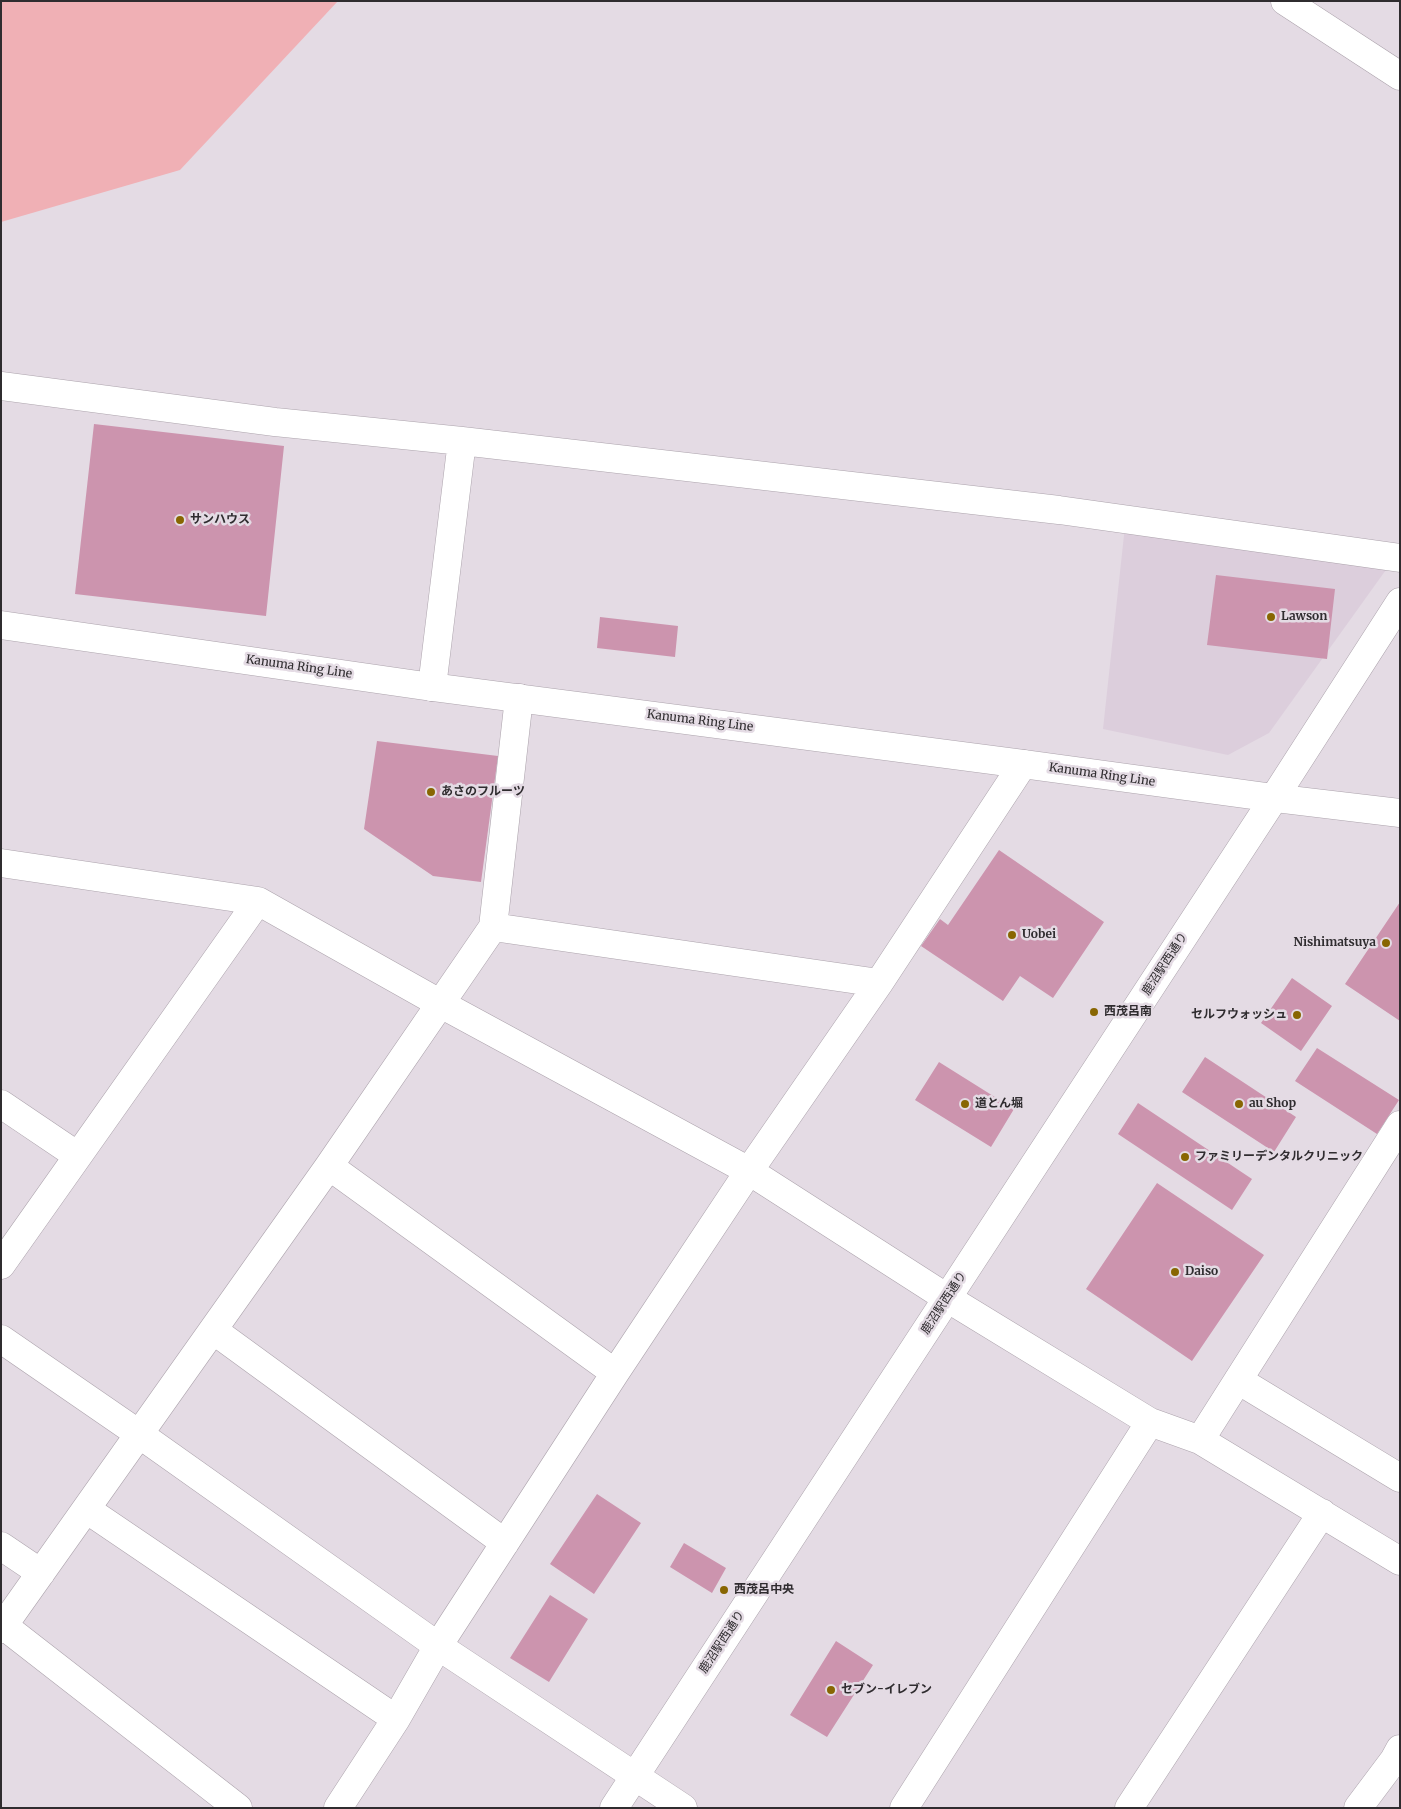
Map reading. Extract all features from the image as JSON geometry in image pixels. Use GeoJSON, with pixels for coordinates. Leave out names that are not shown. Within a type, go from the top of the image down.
{"type":"FeatureCollection","features":[{"type":"Feature","properties":{"kind":"street"},"geometry":{"type":"LineString","coordinates":[[1285,1],[1400,76]]}},
{"type":"Feature","properties":{"kind":"street"},"geometry":{"type":"LineString","coordinates":[[1,386],[275,422],[462,441],[1059,510],[1400,558]]}},
{"type":"Feature","properties":{"kind":"street"},"geometry":{"type":"LineString","coordinates":[[432,686],[462,441]]}},
{"type":"Feature","properties":{"kind":"street","name":"鹿沼駅西通り"},"geometry":{"type":"LineString","coordinates":[[614,1808],[1398,608]]}},
{"type":"Feature","properties":{"kind":"street","name":"Kanuma Ring Line"},"geometry":{"type":"LineString","coordinates":[[1,625],[519,698],[1400,813]]}},
{"type":"Feature","properties":{"kind":"street"},"geometry":{"type":"LineString","coordinates":[[238,1808],[2,1628],[329,1166],[493,928],[519,698]]}},
{"type":"Feature","properties":{"kind":"street"},"geometry":{"type":"LineString","coordinates":[[338,1808],[396,1719],[438,1646],[615,1374],[749,1171],[879,983],[1023,764]]}},
{"type":"Feature","properties":{"kind":"street"},"geometry":{"type":"LineString","coordinates":[[1,863],[258,901],[441,1004],[749,1171],[947,1298],[1150,1422],[1200,1440],[1400,1561]]}},
{"type":"Feature","properties":{"kind":"street"},"geometry":{"type":"LineString","coordinates":[[1,1265],[258,901]]}},
{"type":"Feature","properties":{"kind":"street"},"geometry":{"type":"LineString","coordinates":[[493,928],[879,983]]}},
{"type":"Feature","properties":{"kind":"street"},"geometry":{"type":"LineString","coordinates":[[1,1104],[78,1156]]}},
{"type":"Feature","properties":{"kind":"street"},"geometry":{"type":"LineString","coordinates":[[1200,1440],[1400,1125]]}},
{"type":"Feature","properties":{"kind":"street"},"geometry":{"type":"LineString","coordinates":[[329,1166],[615,1374]]}},
{"type":"Feature","properties":{"kind":"street"},"geometry":{"type":"LineString","coordinates":[[212,1330],[505,1542]]}},
{"type":"Feature","properties":{"kind":"street"},"geometry":{"type":"LineString","coordinates":[[1,1340],[139,1434],[438,1646],[683,1808]]}},
{"type":"Feature","properties":{"kind":"street"},"geometry":{"type":"LineString","coordinates":[[1238,1380],[1400,1478]]}},
{"type":"Feature","properties":{"kind":"street"},"geometry":{"type":"LineString","coordinates":[[904,1808],[1150,1422]]}},
{"type":"Feature","properties":{"kind":"street"},"geometry":{"type":"LineString","coordinates":[[86,1509],[396,1719]]}},
{"type":"Feature","properties":{"kind":"street"},"geometry":{"type":"LineString","coordinates":[[1129,1808],[1322,1513]]}},
{"type":"Feature","properties":{"kind":"street"},"geometry":{"type":"LineString","coordinates":[[1,1546],[41,1573]]}},
{"type":"Feature","properties":{"kind":"street"},"geometry":{"type":"LineString","coordinates":[[1358,1808],[1398,1757]]}},
{"type":"Feature","properties":{"kind":"shaded area"},"geometry":{"type":"Polygon","coordinates":[[[1,1],[338,1],[180,170],[1,222],[1,1]]]}},
{"type":"Feature","properties":{"kind":"shaded area"},"geometry":{"type":"Polygon","coordinates":[[[1125,526],[1388,567],[1269,733],[1228,755],[1103,729],[1125,526]]]}},
{"type":"Feature","properties":{"kind":"building","name":"サンハウス"},"geometry":{"type":"Polygon","coordinates":[[[94,424],[284,446],[266,616],[75,594],[94,424]]]}},
{"type":"Feature","properties":{"kind":"building","name":"Lawson"},"geometry":{"type":"Polygon","coordinates":[[[1216,575],[1335,589],[1327,659],[1207,645],[1216,575]]]}},
{"type":"Feature","properties":{"kind":"building"},"geometry":{"type":"Polygon","coordinates":[[[600,617],[678,626],[675,657],[597,648],[600,617]]]}},
{"type":"Feature","properties":{"kind":"building","name":"あさのフルーツ"},"geometry":{"type":"Polygon","coordinates":[[[377,741],[498,756],[481,882],[433,876],[364,829],[377,741]]]}},
{"type":"Feature","properties":{"kind":"building","name":"Uobei"},"geometry":{"type":"Polygon","coordinates":[[[999,850],[1104,922],[1053,998],[1020,976],[1003,1001],[921,946],[940,919],[948,925],[999,850]]]}},
{"type":"Feature","properties":{"kind":"building","name":"Nishimatsuya"},"geometry":{"type":"Polygon","coordinates":[[[1400,902],[1400,1021],[1345,984],[1400,902]]]}},
{"type":"Feature","properties":{"kind":"building","name":"セルフウォッシュ"},"geometry":{"type":"Polygon","coordinates":[[[1292,978],[1332,1006],[1301,1051],[1261,1023],[1292,978]]]}},
{"type":"Feature","properties":{"kind":"building"},"geometry":{"type":"Polygon","coordinates":[[[1317,1048],[1399,1100],[1377,1134],[1295,1081],[1317,1048]]]}},
{"type":"Feature","properties":{"kind":"building","name":"au Shop"},"geometry":{"type":"Polygon","coordinates":[[[1205,1057],[1296,1117],[1274,1152],[1182,1092],[1205,1057]]]}},
{"type":"Feature","properties":{"kind":"building","name":"道とん堀"},"geometry":{"type":"Polygon","coordinates":[[[939,1062],[1014,1109],[991,1147],[915,1100],[939,1062]]]}},
{"type":"Feature","properties":{"kind":"building","name":"ファミリーデンタルクリニック"},"geometry":{"type":"Polygon","coordinates":[[[1138,1103],[1252,1179],[1232,1210],[1118,1134],[1138,1103]]]}},
{"type":"Feature","properties":{"kind":"building","name":"Daiso"},"geometry":{"type":"Polygon","coordinates":[[[1157,1183],[1264,1255],[1192,1361],[1086,1289],[1157,1183]]]}},
{"type":"Feature","properties":{"kind":"building"},"geometry":{"type":"Polygon","coordinates":[[[597,1494],[641,1523],[594,1594],[550,1564],[597,1494]]]}},
{"type":"Feature","properties":{"kind":"building"},"geometry":{"type":"Polygon","coordinates":[[[684,1543],[726,1568],[712,1593],[670,1567],[684,1543]]]}},
{"type":"Feature","properties":{"kind":"building"},"geometry":{"type":"Polygon","coordinates":[[[550,1595],[588,1619],[549,1682],[510,1658],[550,1595]]]}},
{"type":"Feature","properties":{"kind":"building","name":"セブン-イレブン"},"geometry":{"type":"Polygon","coordinates":[[[836,1641],[873,1665],[827,1737],[790,1715],[836,1641]]]}},
{"type":"Feature","properties":{"kind":"place","name":"サンハウス"},"geometry":{"type":"Point","coordinates":[180,520]}},
{"type":"Feature","properties":{"kind":"place","name":"Lawson"},"geometry":{"type":"Point","coordinates":[1271,617]}},
{"type":"Feature","properties":{"kind":"place","name":"あさのフルーツ"},"geometry":{"type":"Point","coordinates":[431,792]}},
{"type":"Feature","properties":{"kind":"place","name":"Uobei"},"geometry":{"type":"Point","coordinates":[1012,935]}},
{"type":"Feature","properties":{"kind":"place","name":"Nishimatsuya"},"geometry":{"type":"Point","coordinates":[1386,943]}},
{"type":"Feature","properties":{"kind":"place","name":"西茂呂南"},"geometry":{"type":"Point","coordinates":[1094,1012]}},
{"type":"Feature","properties":{"kind":"place","name":"セルフウォッシュ"},"geometry":{"type":"Point","coordinates":[1297,1015]}},
{"type":"Feature","properties":{"kind":"place","name":"道とん堀"},"geometry":{"type":"Point","coordinates":[965,1104]}},
{"type":"Feature","properties":{"kind":"place","name":"au Shop"},"geometry":{"type":"Point","coordinates":[1239,1104]}},
{"type":"Feature","properties":{"kind":"place","name":"ファミリーデンタルクリニック"},"geometry":{"type":"Point","coordinates":[1185,1157]}},
{"type":"Feature","properties":{"kind":"place","name":"Daiso"},"geometry":{"type":"Point","coordinates":[1175,1272]}},
{"type":"Feature","properties":{"kind":"place","name":"西茂呂中央"},"geometry":{"type":"Point","coordinates":[724,1590]}},
{"type":"Feature","properties":{"kind":"place","name":"セブン-イレブン"},"geometry":{"type":"Point","coordinates":[831,1690]}}]}
